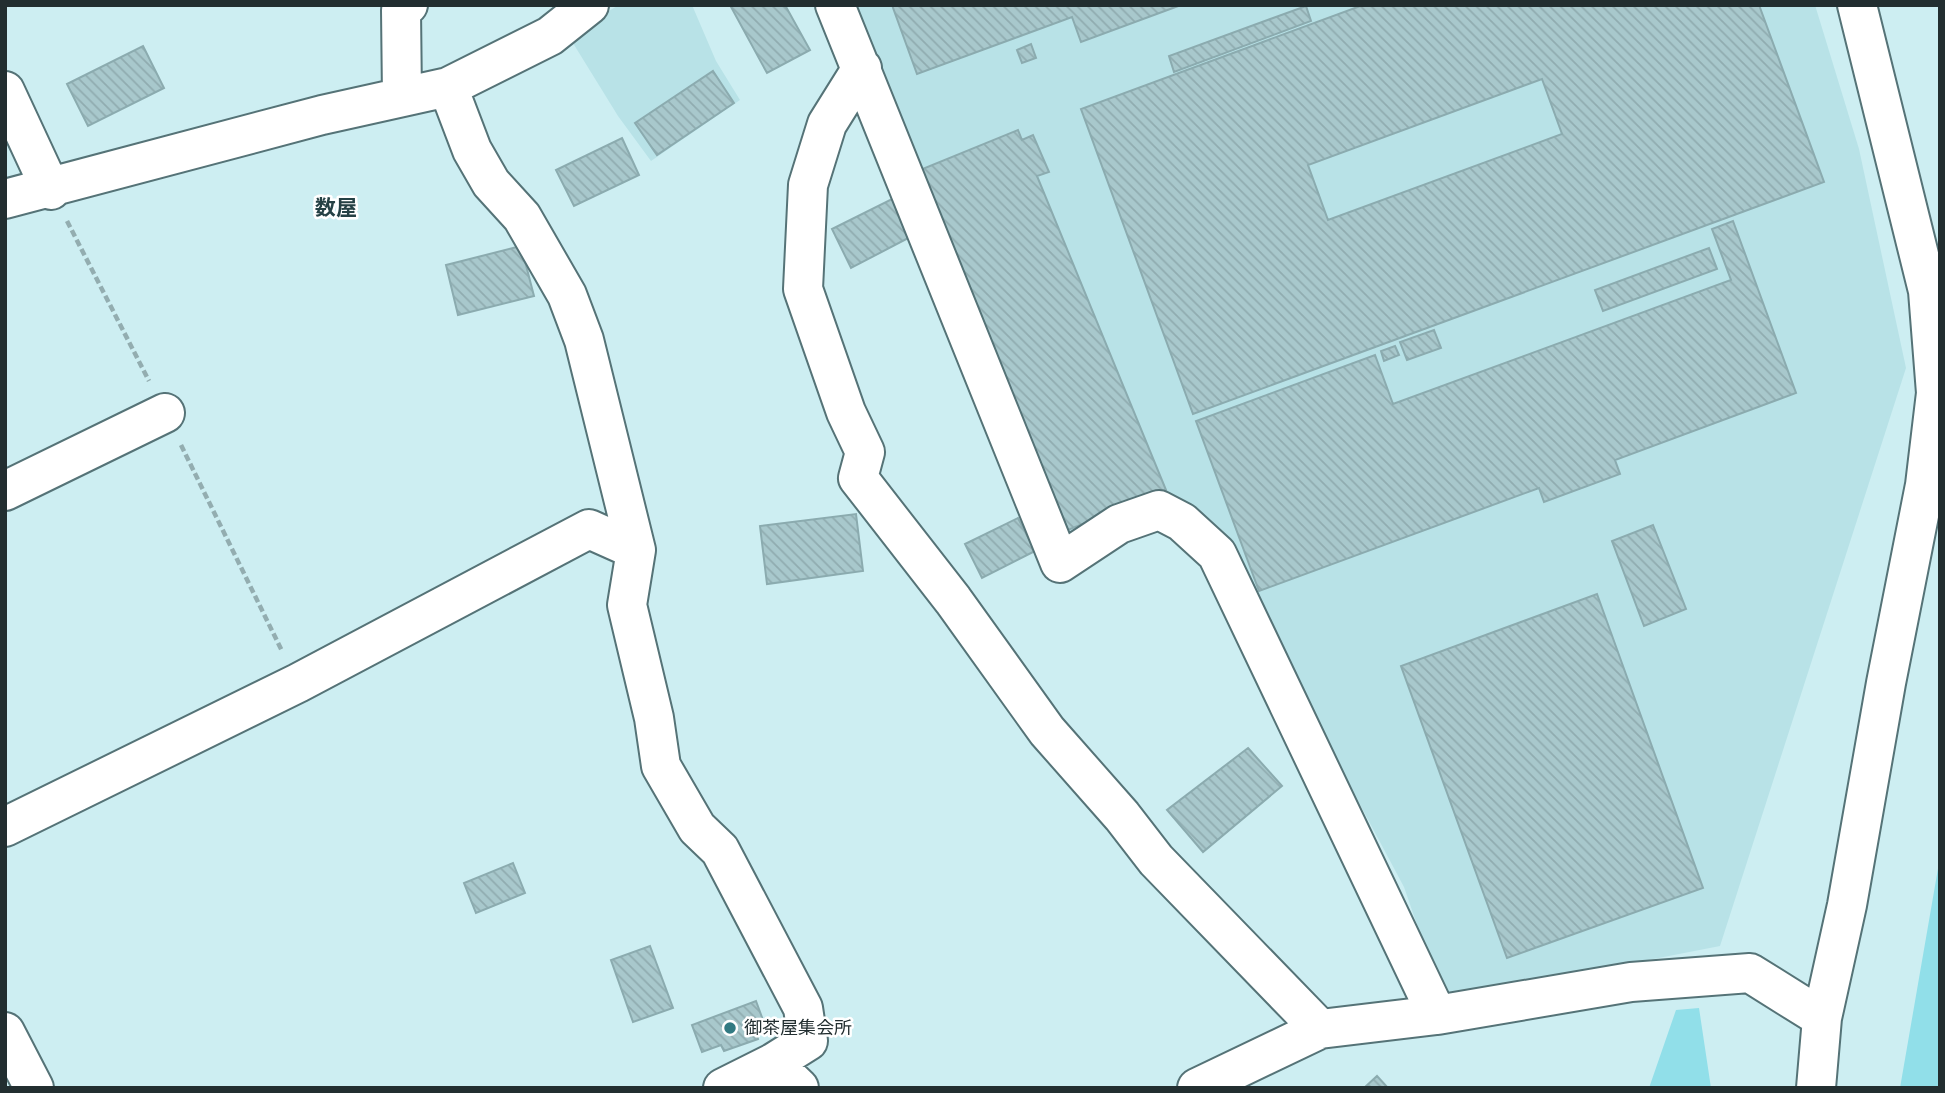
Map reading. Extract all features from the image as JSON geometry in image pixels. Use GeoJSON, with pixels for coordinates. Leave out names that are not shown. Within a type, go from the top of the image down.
{"type":"FeatureCollection","features":[{"type":"Feature","properties":{"kind":"street"},"geometry":{"type":"LineString","coordinates":[[402,97],[401,10],[408,5]]}},
{"type":"Feature","properties":{"kind":"street"},"geometry":{"type":"LineString","coordinates":[[5,200],[51,190],[322,115],[448,87],[550,37],[589,5]]}},
{"type":"Feature","properties":{"kind":"street"},"geometry":{"type":"LineString","coordinates":[[835,5],[1060,563],[1119,524],[1158,510],[1182,522],[1217,554],[1437,1015]]}},
{"type":"Feature","properties":{"kind":"street"},"geometry":{"type":"LineString","coordinates":[[1816,1088],[1822,1018],[1849,893],[1925,485],[1936,393],[1928,291],[1857,5]]}},
{"type":"Feature","properties":{"kind":"street"},"geometry":{"type":"LineString","coordinates":[[862,68],[827,124],[808,185],[803,289],[842,402],[865,452],[858,478],[953,600],[1047,731],[1122,816],[1156,860],[1320,1029]]}},
{"type":"Feature","properties":{"kind":"street"},"geometry":{"type":"LineString","coordinates":[[448,87],[472,150],[485,172],[522,217],[567,295],[584,340],[636,550],[627,605],[654,718],[661,766],[697,828],[720,850],[803,1008],[808,1041],[786,1076],[723,1088]]}},
{"type":"Feature","properties":{"kind":"street"},"geometry":{"type":"LineString","coordinates":[[5,91],[51,190]]}},
{"type":"Feature","properties":{"kind":"street"},"geometry":{"type":"LineString","coordinates":[[5,491],[164,413]]}},
{"type":"Feature","properties":{"kind":"street"},"geometry":{"type":"LineString","coordinates":[[5,827],[298,683],[589,529],[636,550]]}},
{"type":"Feature","properties":{"kind":"street"},"geometry":{"type":"LineString","coordinates":[[1197,1088],[1320,1029],[1437,1015],[1631,982],[1751,973],[1822,1018]]}},
{"type":"Feature","properties":{"kind":"street"},"geometry":{"type":"LineString","coordinates":[[5,1032],[34,1088]]}},
{"type":"Feature","properties":{"kind":"shaded area"},"geometry":{"type":"Polygon","coordinates":[[[619,5],[692,5],[716,61],[740,100],[651,161],[618,116],[568,35],[619,5]]]}},
{"type":"Feature","properties":{"kind":"shaded area"},"geometry":{"type":"Polygon","coordinates":[[[844,5],[1815,5],[1859,149],[1906,368],[1720,946],[1443,1000],[1404,887],[1222,546],[1178,507],[1060,550],[844,5]]]}},
{"type":"Feature","properties":{"kind":"shaded area"},"geometry":{"type":"Polygon","coordinates":[[[1940,857],[1940,1088],[1900,1088],[1940,857]]]}},
{"type":"Feature","properties":{"kind":"shaded area"},"geometry":{"type":"Polygon","coordinates":[[[1699,1008],[1711,1088],[1649,1088],[1676,1010],[1699,1008]]]}},
{"type":"Feature","properties":{"kind":"building"},"geometry":{"type":"Polygon","coordinates":[[[730,5],[785,5],[810,50],[767,73],[730,5]]]}},
{"type":"Feature","properties":{"kind":"building"},"geometry":{"type":"Polygon","coordinates":[[[892,5],[1181,5],[1081,42],[1072,17],[917,74],[892,5]]]}},
{"type":"Feature","properties":{"kind":"building"},"geometry":{"type":"Polygon","coordinates":[[[1363,5],[1759,5],[1824,182],[1193,414],[1081,109],[1363,5]],[[1542,79],[1308,165],[1328,220],[1562,134],[1542,79]]]}},
{"type":"Feature","properties":{"kind":"building"},"geometry":{"type":"Polygon","coordinates":[[[1306,6],[1311,21],[1174,72],[1169,56],[1306,6]]]}},
{"type":"Feature","properties":{"kind":"building"},"geometry":{"type":"Polygon","coordinates":[[[1031,44],[1036,58],[1022,63],[1017,50],[1031,44]]]}},
{"type":"Feature","properties":{"kind":"building"},"geometry":{"type":"Polygon","coordinates":[[[143,46],[164,88],[88,126],[67,84],[143,46]]]}},
{"type":"Feature","properties":{"kind":"building"},"geometry":{"type":"Polygon","coordinates":[[[713,71],[734,103],[657,155],[635,123],[713,71]]]}},
{"type":"Feature","properties":{"kind":"building"},"geometry":{"type":"Polygon","coordinates":[[[1018,130],[1022,140],[1033,135],[1049,172],[1037,176],[1166,490],[1068,530],[920,170],[1018,130]]]}},
{"type":"Feature","properties":{"kind":"building"},"geometry":{"type":"Polygon","coordinates":[[[622,138],[639,175],[574,206],[556,170],[622,138]]]}},
{"type":"Feature","properties":{"kind":"building"},"geometry":{"type":"Polygon","coordinates":[[[894,198],[914,235],[851,268],[832,229],[894,198]]]}},
{"type":"Feature","properties":{"kind":"building"},"geometry":{"type":"Polygon","coordinates":[[[1733,221],[1796,393],[1615,460],[1620,474],[1544,502],[1539,488],[1259,591],[1196,421],[1375,355],[1393,404],[1731,280],[1712,229],[1733,221]]]}},
{"type":"Feature","properties":{"kind":"building"},"geometry":{"type":"Polygon","coordinates":[[[521,246],[534,296],[458,315],[446,265],[521,246]]]}},
{"type":"Feature","properties":{"kind":"building"},"geometry":{"type":"Polygon","coordinates":[[[1709,248],[1717,269],[1603,311],[1595,290],[1709,248]]]}},
{"type":"Feature","properties":{"kind":"building"},"geometry":{"type":"Polygon","coordinates":[[[1434,330],[1441,348],[1407,360],[1400,342],[1434,330]]]}},
{"type":"Feature","properties":{"kind":"building"},"geometry":{"type":"Polygon","coordinates":[[[1395,346],[1399,355],[1384,361],[1381,351],[1395,346]]]}},
{"type":"Feature","properties":{"kind":"building"},"geometry":{"type":"Polygon","coordinates":[[[856,514],[863,571],[767,584],[760,526],[856,514]]]}},
{"type":"Feature","properties":{"kind":"building"},"geometry":{"type":"Polygon","coordinates":[[[1018,518],[1035,551],[982,578],[965,544],[1018,518]]]}},
{"type":"Feature","properties":{"kind":"building"},"geometry":{"type":"Polygon","coordinates":[[[1653,525],[1686,609],[1644,626],[1612,541],[1653,525]]]}},
{"type":"Feature","properties":{"kind":"building"},"geometry":{"type":"Polygon","coordinates":[[[1597,594],[1703,888],[1507,958],[1401,666],[1597,594]]]}},
{"type":"Feature","properties":{"kind":"building"},"geometry":{"type":"Polygon","coordinates":[[[1248,748],[1282,786],[1203,852],[1167,810],[1248,748]]]}},
{"type":"Feature","properties":{"kind":"building"},"geometry":{"type":"Polygon","coordinates":[[[513,863],[525,893],[476,913],[464,883],[513,863]]]}},
{"type":"Feature","properties":{"kind":"building"},"geometry":{"type":"Polygon","coordinates":[[[650,946],[673,1008],[633,1022],[611,960],[650,946]]]}},
{"type":"Feature","properties":{"kind":"building","name":"御茶屋集会所"},"geometry":{"type":"Polygon","coordinates":[[[756,1001],[767,1031],[757,1035],[758,1039],[724,1051],[721,1045],[702,1052],[692,1025],[756,1001]]]}},
{"type":"Feature","properties":{"kind":"building"},"geometry":{"type":"Polygon","coordinates":[[[1377,1076],[1388,1088],[1364,1088],[1377,1076]]]}},
{"type":"Feature","properties":{"kind":"place","name":"御茶屋集会所"},"geometry":{"type":"Point","coordinates":[730,1028]}},
{"type":"Feature","properties":{"kind":"district","name":"数屋"},"geometry":{"type":"Point","coordinates":[336,208]}}]}
